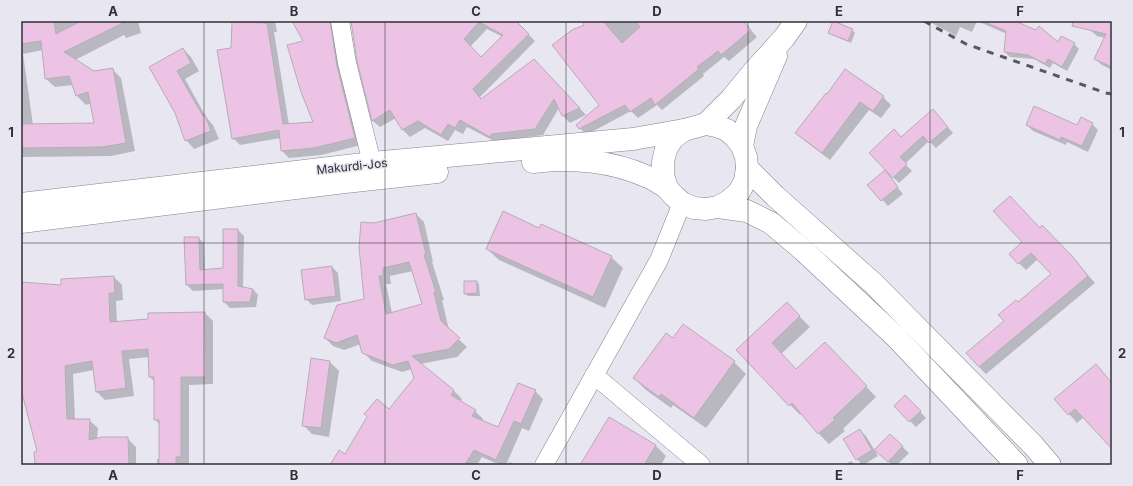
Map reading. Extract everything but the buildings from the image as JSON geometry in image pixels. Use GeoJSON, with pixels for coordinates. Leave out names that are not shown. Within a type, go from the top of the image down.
{"type":"FeatureCollection","features":[{"type":"Feature","properties":{"kind":"main road"},"geometry":{"type":"LineString","coordinates":[[706,124],[731,99],[790,30]]}},
{"type":"Feature","properties":{"kind":"main road"},"geometry":{"type":"LineString","coordinates":[[742,146],[746,126],[790,30]]}},
{"type":"Feature","properties":{"kind":"main road"},"geometry":{"type":"LineString","coordinates":[[718,207],[729,201],[739,192],[745,181],[747,168],[746,157],[742,146],[727,130],[716,126],[706,124],[684,130],[674,138],[666,149],[662,162],[663,175],[667,188],[674,196],[682,203],[694,208],[706,209],[718,207],[747,211],[771,223],[803,250],[896,337],[1017,465]]}},
{"type":"Feature","properties":{"kind":"main road","name":"Makurdi-Jos"},"geometry":{"type":"LineString","coordinates":[[21,204],[372,163],[633,139],[684,130]]}},
{"type":"Feature","properties":{"kind":"main road","name":"Makurdi-Jos"},"geometry":{"type":"LineString","coordinates":[[21,222],[346,182],[542,161],[590,161],[648,177],[667,188]]}},
{"type":"Feature","properties":{"kind":"main road"},"geometry":{"type":"LineString","coordinates":[[747,168],[775,196],[874,284],[1050,465]]}},
{"type":"Feature","properties":{"kind":"street"},"geometry":{"type":"LineString","coordinates":[[340,21],[347,63],[372,163]]}},
{"type":"Feature","properties":{"kind":"street"},"geometry":{"type":"LineString","coordinates":[[544,465],[659,260],[682,203]]}},
{"type":"Feature","properties":{"kind":"street"},"geometry":{"type":"LineString","coordinates":[[594,375],[701,465]]}},
{"type":"Feature","properties":{"kind":"railway"},"geometry":{"type":"LineString","coordinates":[[924,21],[966,44],[1112,94]]}}]}
